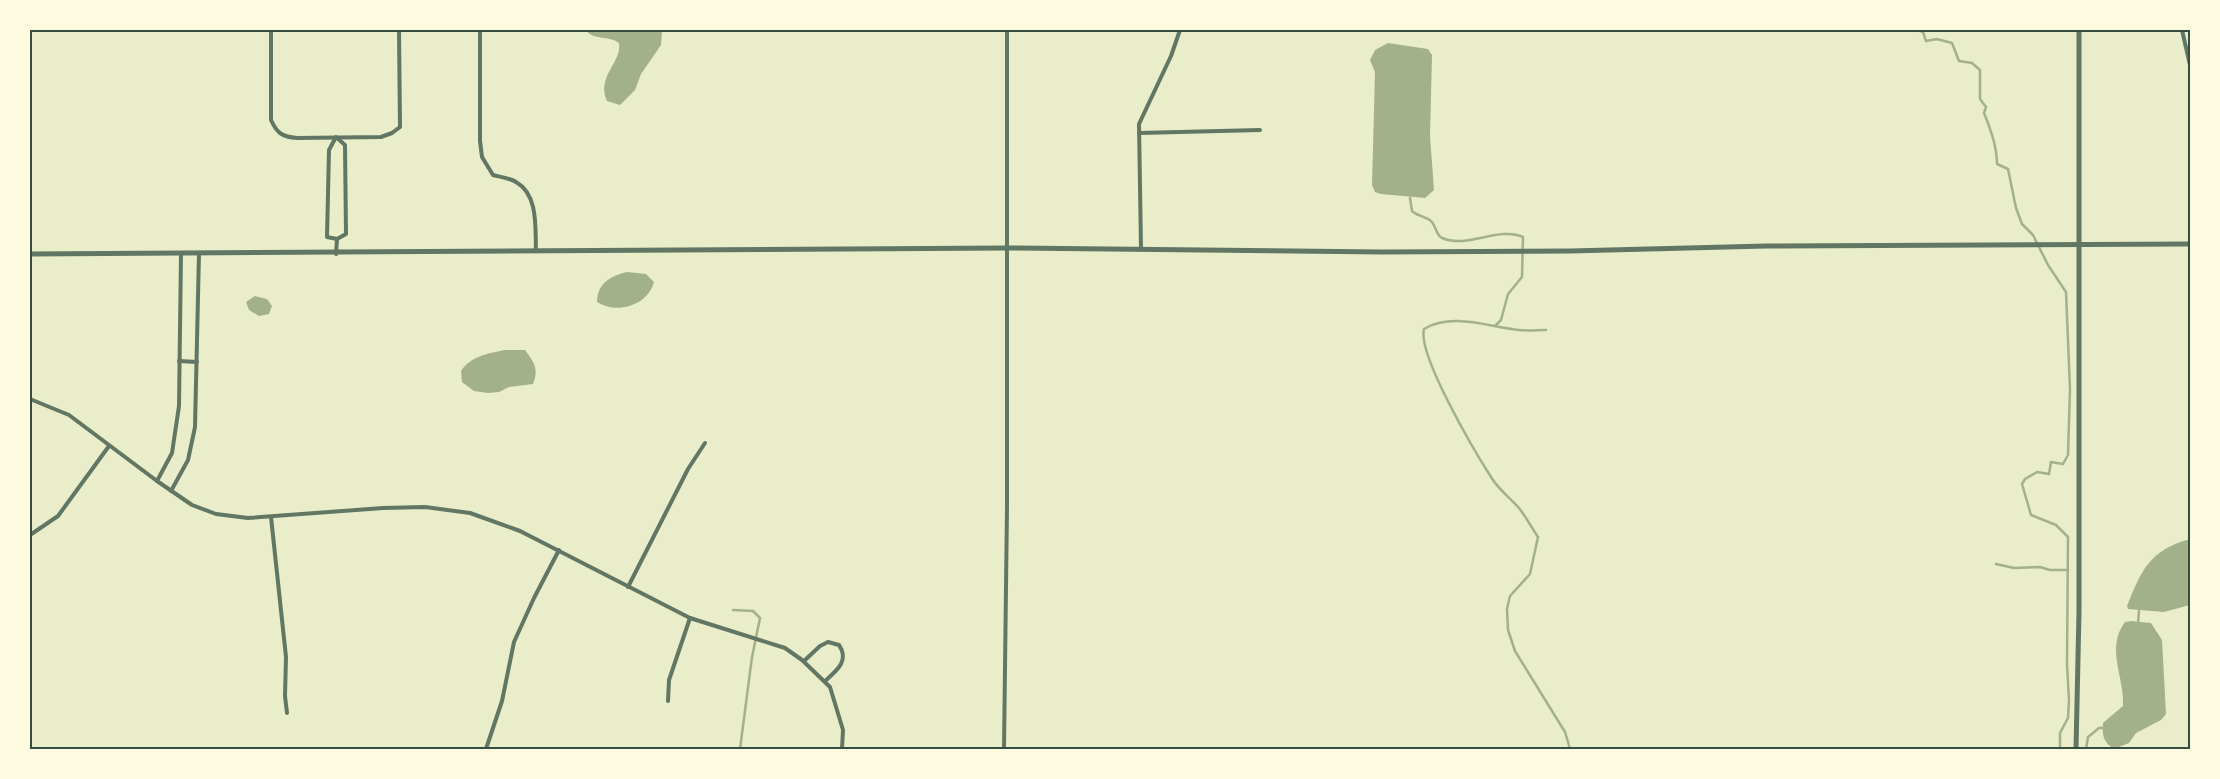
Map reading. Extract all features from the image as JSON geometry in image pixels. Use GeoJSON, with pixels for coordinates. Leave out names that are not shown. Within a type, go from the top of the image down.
{"type":"FeatureCollection","features":[{"type":"Feature","properties":{"kind":"street"},"geometry":{"type":"LineString","coordinates":[[271,30],[271,120],[276,130],[284,137],[381,137],[392,134],[400,127],[399,30]]}},
{"type":"Feature","properties":{"kind":"street"},"geometry":{"type":"LineString","coordinates":[[480,30],[480,141],[482,156],[493,175],[517,182],[531,198],[536,251]]}},
{"type":"Feature","properties":{"kind":"street"},"geometry":{"type":"LineString","coordinates":[[1004,749],[1007,507],[1007,30]]}},
{"type":"Feature","properties":{"kind":"street"},"geometry":{"type":"LineString","coordinates":[[1141,249],[1139,124],[1171,56],[1180,30]]}},
{"type":"Feature","properties":{"kind":"street"},"geometry":{"type":"LineString","coordinates":[[2076,749],[2079,612],[2079,30]]}},
{"type":"Feature","properties":{"kind":"street"},"geometry":{"type":"LineString","coordinates":[[2182,30],[2190,65]]}},
{"type":"Feature","properties":{"kind":"street"},"geometry":{"type":"LineString","coordinates":[[1139,133],[1260,130]]}},
{"type":"Feature","properties":{"kind":"street"},"geometry":{"type":"LineString","coordinates":[[336,137],[346,145],[346,234],[337,239],[327,236],[328,150],[336,137]]}},
{"type":"Feature","properties":{"kind":"street"},"geometry":{"type":"LineString","coordinates":[[336,254],[337,239]]}},
{"type":"Feature","properties":{"kind":"street"},"geometry":{"type":"LineString","coordinates":[[30,254],[336,254],[1007,248],[1382,252],[1570,251],[1766,246],[1914,247],[2190,244]]}},
{"type":"Feature","properties":{"kind":"street"},"geometry":{"type":"LineString","coordinates":[[171,491],[188,460],[195,427],[199,253]]}},
{"type":"Feature","properties":{"kind":"street"},"geometry":{"type":"LineString","coordinates":[[157,482],[172,453],[179,406],[182,254]]}},
{"type":"Feature","properties":{"kind":"street"},"geometry":{"type":"LineString","coordinates":[[180,361],[197,362]]}},
{"type":"Feature","properties":{"kind":"street"},"geometry":{"type":"LineString","coordinates":[[30,399],[69,415],[157,482],[192,505],[216,514],[248,518],[383,508],[425,507],[470,513],[520,531],[690,618],[785,648],[804,661],[830,687],[838,707],[843,730],[842,749]]}},
{"type":"Feature","properties":{"kind":"street"},"geometry":{"type":"LineString","coordinates":[[628,587],[688,469],[705,443]]}},
{"type":"Feature","properties":{"kind":"street"},"geometry":{"type":"LineString","coordinates":[[30,535],[58,516],[75,496],[109,446]]}},
{"type":"Feature","properties":{"kind":"street"},"geometry":{"type":"LineString","coordinates":[[271,516],[286,657],[285,696],[287,713]]}},
{"type":"Feature","properties":{"kind":"street"},"geometry":{"type":"LineString","coordinates":[[486,749],[502,701],[514,642],[559,550]]}},
{"type":"Feature","properties":{"kind":"street"},"geometry":{"type":"LineString","coordinates":[[668,701],[669,680],[690,618]]}},
{"type":"Feature","properties":{"kind":"street"},"geometry":{"type":"LineString","coordinates":[[804,661],[820,646],[828,642],[839,645],[843,654],[843,661],[840,667],[825,681]]}},
{"type":"Feature","properties":{"kind":"shaded area"},"geometry":{"type":"Polygon","coordinates":[[[586,30],[662,30],[661,45],[641,74],[635,90],[620,105],[607,101],[604,92],[607,77],[617,57],[619,43],[611,39],[593,36],[586,30]]]}},
{"type":"Feature","properties":{"kind":"shaded area"},"geometry":{"type":"Polygon","coordinates":[[[1388,43],[1428,49],[1432,55],[1430,136],[1434,190],[1425,198],[1381,194],[1375,192],[1372,185],[1375,72],[1370,60],[1375,50],[1388,43]]]}},
{"type":"Feature","properties":{"kind":"shaded area"},"geometry":{"type":"Polygon","coordinates":[[[627,272],[646,274],[654,282],[651,290],[645,297],[631,306],[614,308],[597,302],[599,290],[606,282],[615,276],[627,272]]]}},
{"type":"Feature","properties":{"kind":"shaded area"},"geometry":{"type":"Polygon","coordinates":[[[255,296],[267,299],[272,306],[269,314],[259,316],[249,310],[246,302],[255,296]]]}},
{"type":"Feature","properties":{"kind":"shaded area"},"geometry":{"type":"Polygon","coordinates":[[[504,350],[525,350],[535,366],[536,374],[533,384],[509,387],[499,392],[488,393],[474,391],[462,382],[461,371],[470,362],[480,356],[504,350]]]}},
{"type":"Feature","properties":{"kind":"shaded area"},"geometry":{"type":"Polygon","coordinates":[[[2190,539],[2190,605],[2164,612],[2128,609],[2127,606],[2137,582],[2149,563],[2165,549],[2190,539]]]}},
{"type":"Feature","properties":{"kind":"shaded area"},"geometry":{"type":"Polygon","coordinates":[[[2125,622],[2151,623],[2162,640],[2166,714],[2161,720],[2136,733],[2129,743],[2114,749],[2104,738],[2103,723],[2123,706],[2116,653],[2117,642],[2119,632],[2125,622]]]}},
{"type":"Feature","properties":{"kind":"waterway"},"geometry":{"type":"LineString","coordinates":[[1917,30],[1923,32],[1926,41],[1937,39],[1952,43],[1959,61],[1972,63],[1980,70],[1980,99],[1986,107],[1984,113],[1991,131],[1997,164],[2008,169],[2016,208],[2022,224],[2033,235],[2048,265],[2066,292],[2070,389],[2068,455],[2063,464],[2051,462],[2049,474],[2037,472],[2025,479],[2022,484],[2031,515],[2056,525],[2068,537],[2067,664],[2069,700],[2068,718],[2060,733],[2060,749]]}},
{"type":"Feature","properties":{"kind":"waterway"},"geometry":{"type":"LineString","coordinates":[[1410,198],[1412,211],[1430,220],[1438,235],[1442,238],[1462,241],[1503,234],[1523,237],[1522,277],[1508,294],[1501,320],[1496,325]]}},
{"type":"Feature","properties":{"kind":"waterway"},"geometry":{"type":"LineString","coordinates":[[1546,330],[1522,330],[1471,322],[1446,322],[1424,329],[1424,342],[1438,380],[1473,447],[1494,481],[1519,508],[1538,537],[1530,574],[1510,596],[1507,609],[1508,630],[1515,651],[1565,732],[1570,749]]}},
{"type":"Feature","properties":{"kind":"waterway"},"geometry":{"type":"LineString","coordinates":[[1996,564],[2014,568],[2040,567],[2050,570],[2068,570]]}},
{"type":"Feature","properties":{"kind":"waterway"},"geometry":{"type":"LineString","coordinates":[[733,610],[753,611],[760,618],[752,657],[740,749]]}},
{"type":"Feature","properties":{"kind":"waterway"},"geometry":{"type":"LineString","coordinates":[[2138,624],[2139,611]]}},
{"type":"Feature","properties":{"kind":"waterway"},"geometry":{"type":"LineString","coordinates":[[2086,749],[2088,737],[2099,728],[2104,728]]}}]}
